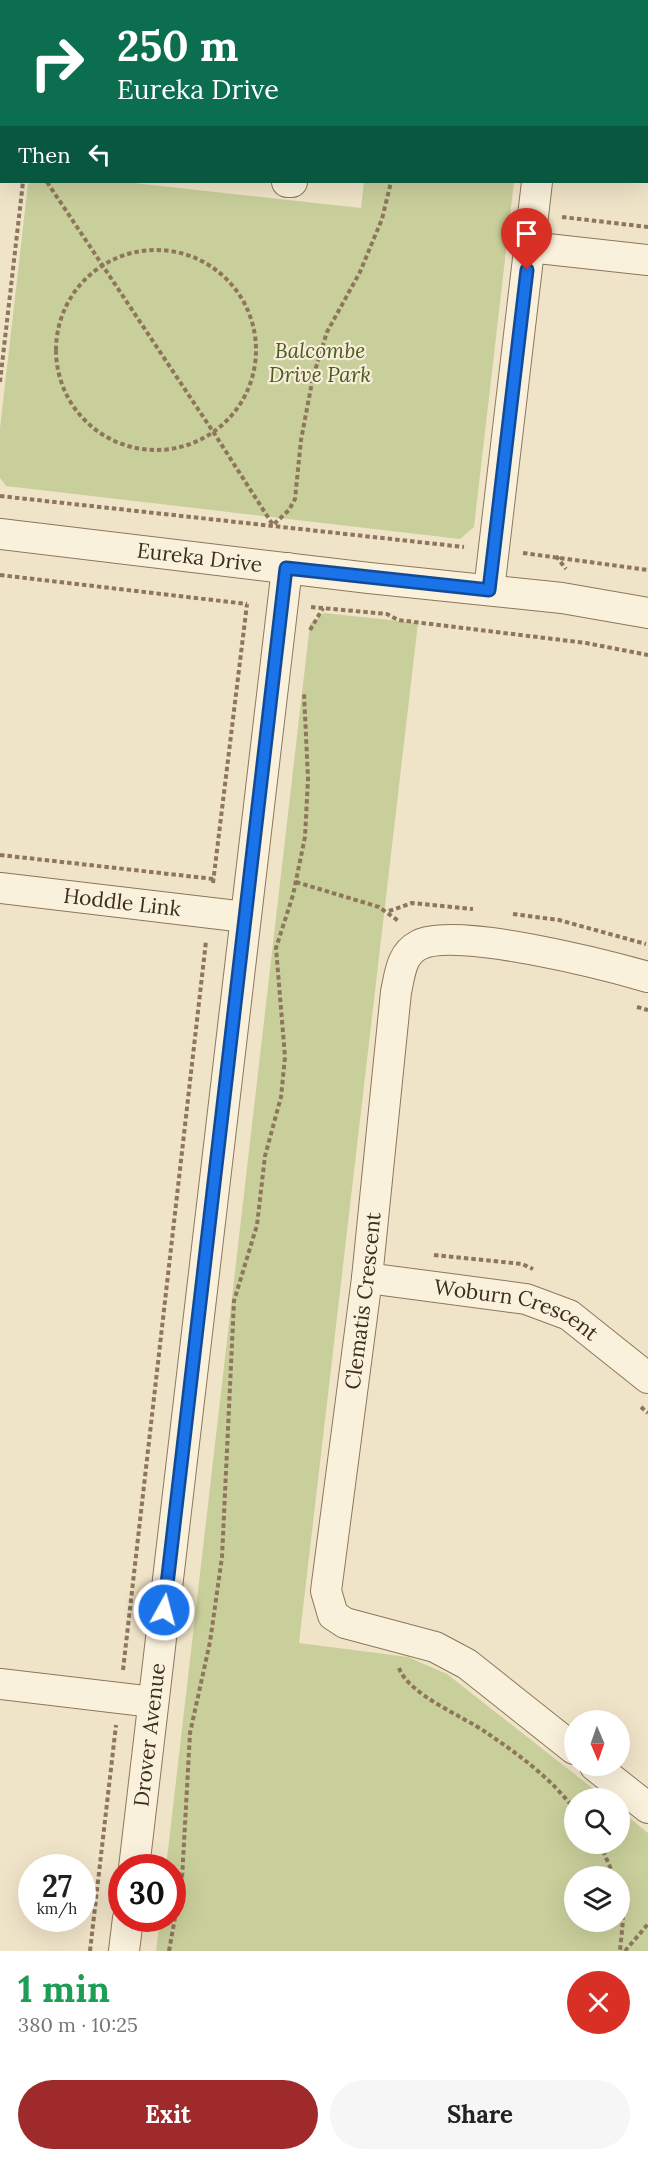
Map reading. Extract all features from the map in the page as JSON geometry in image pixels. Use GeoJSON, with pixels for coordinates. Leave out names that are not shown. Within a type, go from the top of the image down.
{"type":"FeatureCollection","features":[{"type":"Feature","properties":{"kind":"street"},"geometry":{"type":"LineString","coordinates":[[489,590],[537,183]]}},
{"type":"Feature","properties":{"kind":"street"},"geometry":{"type":"LineString","coordinates":[[530,247],[648,260]]}},
{"type":"Feature","properties":{"kind":"street","name":"Eureka Drive"},"geometry":{"type":"LineString","coordinates":[[0,534],[562,598],[648,614]]}},
{"type":"Feature","properties":{"kind":"street","name":"Drover Avenue"},"geometry":{"type":"LineString","coordinates":[[136,1854],[286,568]]}},
{"type":"Feature","properties":{"kind":"street","name":"Hoddle Link"},"geometry":{"type":"LineString","coordinates":[[0,888],[245,917]]}},
{"type":"Feature","properties":{"kind":"street","name":"Clematis Crescent"},"geometry":{"type":"LineString","coordinates":[[564,1741],[467,1664],[435,1647],[345,1623],[333,1615],[326,1591],[368,1278],[396,992],[401,967],[408,952],[420,944],[433,941],[464,940],[579,957],[648,977]]}},
{"type":"Feature","properties":{"kind":"street","name":"Woburn Crescent"},"geometry":{"type":"LineString","coordinates":[[368,1278],[526,1299],[569,1315],[643,1392]]}},
{"type":"Feature","properties":{"kind":"street"},"geometry":{"type":"LineString","coordinates":[[0,1684],[153,1701]]}},
{"type":"Feature","properties":{"kind":"street"},"geometry":{"type":"LineString","coordinates":[[608,1776],[648,1808]]}},
{"type":"Feature","properties":{"kind":"street"},"geometry":{"type":"LineString","coordinates":[[124,1951],[126,1932]]}},
{"type":"Feature","properties":{"kind":"path"},"geometry":{"type":"LineString","coordinates":[[0,382],[23,183]]}},
{"type":"Feature","properties":{"kind":"path"},"geometry":{"type":"LineString","coordinates":[[48,183],[273,525]]}},
{"type":"Feature","properties":{"kind":"path"},"geometry":{"type":"LineString","coordinates":[[273,525],[289,510],[295,499],[301,440],[313,377],[327,332],[360,272],[382,219],[391,183]]}},
{"type":"Feature","properties":{"kind":"path"},"geometry":{"type":"LineString","coordinates":[[559,216],[648,227]]}},
{"type":"Feature","properties":{"kind":"path"},"geometry":{"type":"LineString","coordinates":[[161,250],[191,256],[219,272],[240,294],[253,322],[257,353],[251,383],[237,411],[214,433],[185,447],[154,451],[122,445],[94,430],[72,407],[58,378],[55,346],[61,315],[77,287],[101,266],[130,253],[161,250]]}},
{"type":"Feature","properties":{"kind":"path"},"geometry":{"type":"LineString","coordinates":[[0,496],[555,556],[648,570]]}},
{"type":"Feature","properties":{"kind":"path"},"geometry":{"type":"LineString","coordinates":[[0,575],[247,604],[282,602],[387,614],[398,620],[586,643],[648,656]]}},
{"type":"Feature","properties":{"kind":"path"},"geometry":{"type":"LineString","coordinates":[[90,1951],[247,604]]}},
{"type":"Feature","properties":{"kind":"path"},"geometry":{"type":"LineString","coordinates":[[308,634],[323,608]]}},
{"type":"Feature","properties":{"kind":"path"},"geometry":{"type":"LineString","coordinates":[[169,1951],[182,1879],[190,1733],[210,1642],[222,1557],[234,1301],[257,1225],[264,1164],[283,1085],[285,1057],[276,948],[296,882],[307,813],[304,688]]}},
{"type":"Feature","properties":{"kind":"path"},"geometry":{"type":"LineString","coordinates":[[0,855],[214,879]]}},
{"type":"Feature","properties":{"kind":"path"},"geometry":{"type":"LineString","coordinates":[[296,882],[379,907]]}},
{"type":"Feature","properties":{"kind":"path"},"geometry":{"type":"LineString","coordinates":[[643,1392],[648,1413]]}},
{"type":"Feature","properties":{"kind":"path"},"geometry":{"type":"LineString","coordinates":[[398,1638],[399,1666],[402,1675],[411,1685],[486,1731],[527,1762],[564,1799]]}},
{"type":"Feature","properties":{"kind":"path"},"geometry":{"type":"LineString","coordinates":[[625,1951],[648,1924]]}},
{"type":"Feature","properties":{"kind":"path"},"geometry":{"type":"LineString","coordinates":[[620,1951],[622,1932]]}},
{"type":"Feature","properties":{"kind":"green space","name":"Balcombe Drive Park"},"geometry":{"type":"Polygon","coordinates":[[[134,183],[361,208],[364,183],[514,183],[474,527],[460,539],[6,486],[0,478],[0,428],[28,184],[134,183]]]}},
{"type":"Feature","properties":{"kind":"green space"},"geometry":{"type":"Polygon","coordinates":[[[324,613],[418,623],[299,1643],[408,1657],[447,1674],[564,1766],[564,1776],[577,1776],[592,1788],[564,1788],[564,1854],[630,1854],[630,1818],[648,1833],[648,1951],[156,1951],[158,1932],[186,1932],[186,1854],[168,1854],[310,624],[324,613]]]}},
{"type":"Feature","properties":{"kind":"route"},"geometry":{"type":"LineString","coordinates":[[164,1610],[286,568],[489,590],[527,270]]}}]}
